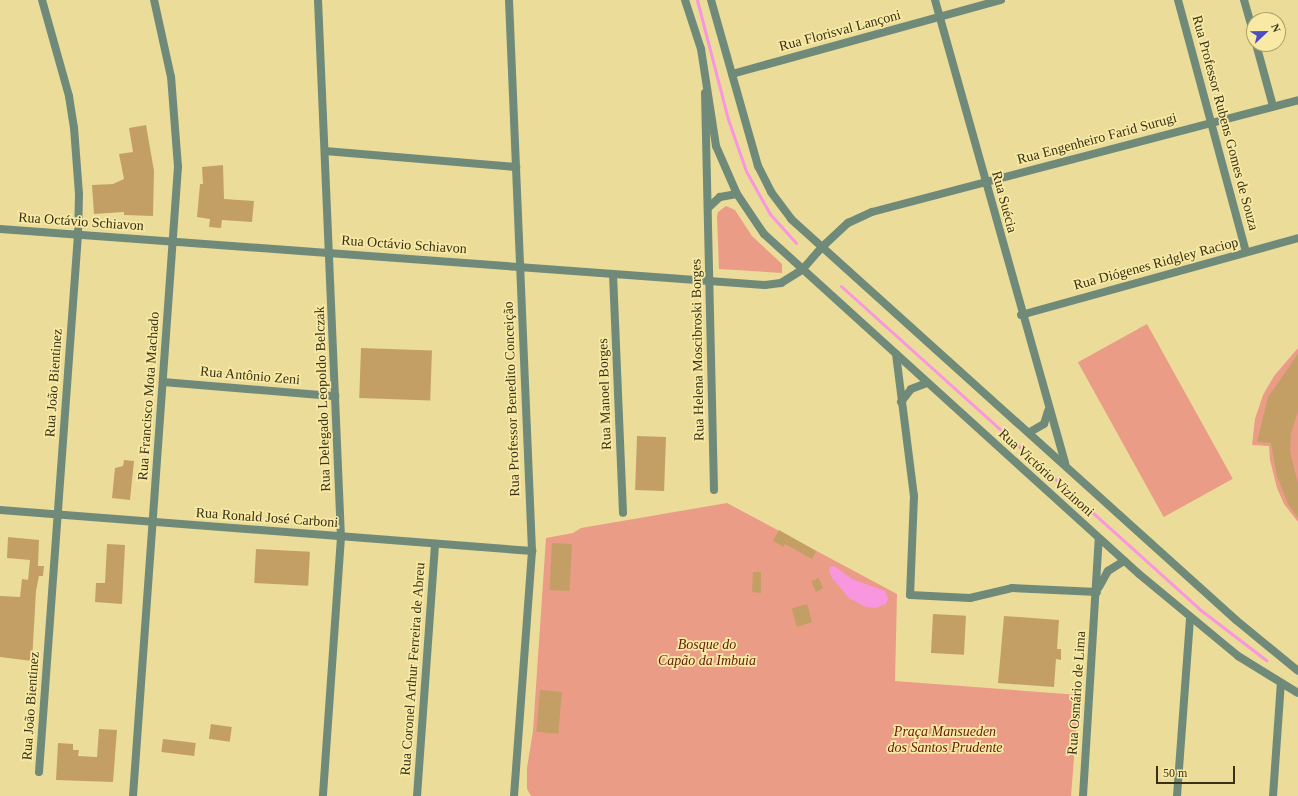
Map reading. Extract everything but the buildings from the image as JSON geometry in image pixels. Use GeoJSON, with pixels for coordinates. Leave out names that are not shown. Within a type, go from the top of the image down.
{"type":"FeatureCollection","features":[{"type":"Feature","properties":{"kind":"street","name":"Rua João Bientinez"},"geometry":{"type":"LineString","coordinates":[[39,772],[78,235],[79,194],[74,128],[60,57],[42,0]]}},
{"type":"Feature","properties":{"kind":"street","name":"Rua Francisco Mota Machado"},"geometry":{"type":"LineString","coordinates":[[133,796],[178,167],[176,110],[165,44],[154,0]]}},
{"type":"Feature","properties":{"kind":"street","name":"Rua Delegado Leopoldo Belczak"},"geometry":{"type":"LineString","coordinates":[[318,0],[342,537],[323,796]]}},
{"type":"Feature","properties":{"kind":"street","name":"Rua Professor Benedito Conceição"},"geometry":{"type":"LineString","coordinates":[[509,0],[532,551],[514,796]]}},
{"type":"Feature","properties":{"kind":"street"},"geometry":{"type":"LineString","coordinates":[[686,0],[705,70]]}},
{"type":"Feature","properties":{"kind":"street","name":"Rua Victório Vizinoni"},"geometry":{"type":"LineString","coordinates":[[710,0],[754,153],[764,182],[787,214],[821,248],[1298,671]]}},
{"type":"Feature","properties":{"kind":"street","name":"Rua Suécia"},"geometry":{"type":"LineString","coordinates":[[935,0],[986,181],[1021,315],[1048,410],[1066,464]]}},
{"type":"Feature","properties":{"kind":"street","name":"Rua Florisval Lançoni"},"geometry":{"type":"LineString","coordinates":[[732,74],[1001,0]]}},
{"type":"Feature","properties":{"kind":"street","name":"Rua Professor Rubens Gomes de Souza"},"geometry":{"type":"LineString","coordinates":[[1178,0],[1246,252]]}},
{"type":"Feature","properties":{"kind":"street"},"geometry":{"type":"LineString","coordinates":[[1244,0],[1247,12]]}},
{"type":"Feature","properties":{"kind":"street"},"geometry":{"type":"LineString","coordinates":[[1258,52],[1273,106]]}},
{"type":"Feature","properties":{"kind":"street","name":"Rua Victório Vizinoni"},"geometry":{"type":"LineString","coordinates":[[705,70],[716,146],[737,194],[764,234],[1124,561],[1238,656],[1298,693]]}},
{"type":"Feature","properties":{"kind":"street","name":"Rua Helena Moscibroski Borges"},"geometry":{"type":"LineString","coordinates":[[705,70],[714,490]]}},
{"type":"Feature","properties":{"kind":"street","name":"Rua Engenheiro Farid Surugi"},"geometry":{"type":"LineString","coordinates":[[802,270],[840,228],[863,215],[986,181],[1298,100]]}},
{"type":"Feature","properties":{"kind":"street"},"geometry":{"type":"LineString","coordinates":[[325,151],[516,167]]}},
{"type":"Feature","properties":{"kind":"street"},"geometry":{"type":"LineString","coordinates":[[708,208],[720,197],[737,194]]}},
{"type":"Feature","properties":{"kind":"street","name":"Rua Octávio Schiavon"},"geometry":{"type":"LineString","coordinates":[[0,229],[613,274],[773,284],[789,280],[802,270]]}},
{"type":"Feature","properties":{"kind":"street","name":"Rua Diógenes Ridgley Raciop"},"geometry":{"type":"LineString","coordinates":[[1021,315],[1298,238]]}},
{"type":"Feature","properties":{"kind":"street","name":"Rua Manoel Borges"},"geometry":{"type":"LineString","coordinates":[[613,274],[623,513]]}},
{"type":"Feature","properties":{"kind":"street"},"geometry":{"type":"LineString","coordinates":[[896,354],[914,496],[910,595],[970,598],[1012,588],[1097,592]]}},
{"type":"Feature","properties":{"kind":"street","name":"Rua Antônio Zeni"},"geometry":{"type":"LineString","coordinates":[[163,382],[336,396]]}},
{"type":"Feature","properties":{"kind":"street"},"geometry":{"type":"LineString","coordinates":[[901,402],[911,389],[927,383]]}},
{"type":"Feature","properties":{"kind":"street"},"geometry":{"type":"LineString","coordinates":[[1030,432],[1044,424],[1048,410]]}},
{"type":"Feature","properties":{"kind":"street","name":"Rua Ronald José Carboni"},"geometry":{"type":"LineString","coordinates":[[0,510],[532,551]]}},
{"type":"Feature","properties":{"kind":"street","name":"Rua Osmário de Lima"},"geometry":{"type":"LineString","coordinates":[[1082,796],[1097,592],[1099,538]]}},
{"type":"Feature","properties":{"kind":"street","name":"Rua Coronel Arthur Ferreira de Abreu"},"geometry":{"type":"LineString","coordinates":[[417,796],[436,544]]}},
{"type":"Feature","properties":{"kind":"street","name":"Rua Osmário de Lima"},"geometry":{"type":"LineString","coordinates":[[1097,592],[1104,576],[1124,561]]}},
{"type":"Feature","properties":{"kind":"street"},"geometry":{"type":"LineString","coordinates":[[1177,796],[1190,617]]}},
{"type":"Feature","properties":{"kind":"street"},"geometry":{"type":"LineString","coordinates":[[1273,796],[1281,683]]}},
{"type":"Feature","properties":{"kind":"green space"},"geometry":{"type":"Polygon","coordinates":[[[726,206],[735,210],[752,236],[782,264],[782,273],[719,269],[717,216],[718,212],[726,206]]]}},
{"type":"Feature","properties":{"kind":"green space"},"geometry":{"type":"Polygon","coordinates":[[[1147,324],[1233,479],[1164,517],[1078,362],[1147,324]]]}},
{"type":"Feature","properties":{"kind":"green space"},"geometry":{"type":"Polygon","coordinates":[[[1298,348],[1298,522],[1284,504],[1277,488],[1270,460],[1269,446],[1252,445],[1255,419],[1263,395],[1274,376],[1298,348]]]}},
{"type":"Feature","properties":{"kind":"green space","name":"Bosque do Capão da Imbuia"},"geometry":{"type":"Polygon","coordinates":[[[727,503],[897,594],[895,681],[1079,695],[1071,796],[531,796],[527,789],[527,768],[533,731],[546,538],[573,533],[581,528],[727,503]]]}},
{"type":"Feature","properties":{"kind":"shaded area"},"geometry":{"type":"Polygon","coordinates":[[[834,566],[852,579],[885,591],[888,598],[886,604],[875,608],[866,607],[849,598],[832,578],[829,571],[830,567],[834,566]]]}},
{"type":"Feature","properties":{"kind":"waterway"},"geometry":{"type":"LineString","coordinates":[[697,0],[728,119],[746,171],[770,214],[796,243]]}},
{"type":"Feature","properties":{"kind":"waterway"},"geometry":{"type":"LineString","coordinates":[[841,286],[1198,608],[1266,660]]}},
{"type":"Feature","properties":{"kind":"park label","name":"Praça Mansueden dos Santos Prudente"},"geometry":{"type":"Point","coordinates":[945,740]}}]}
